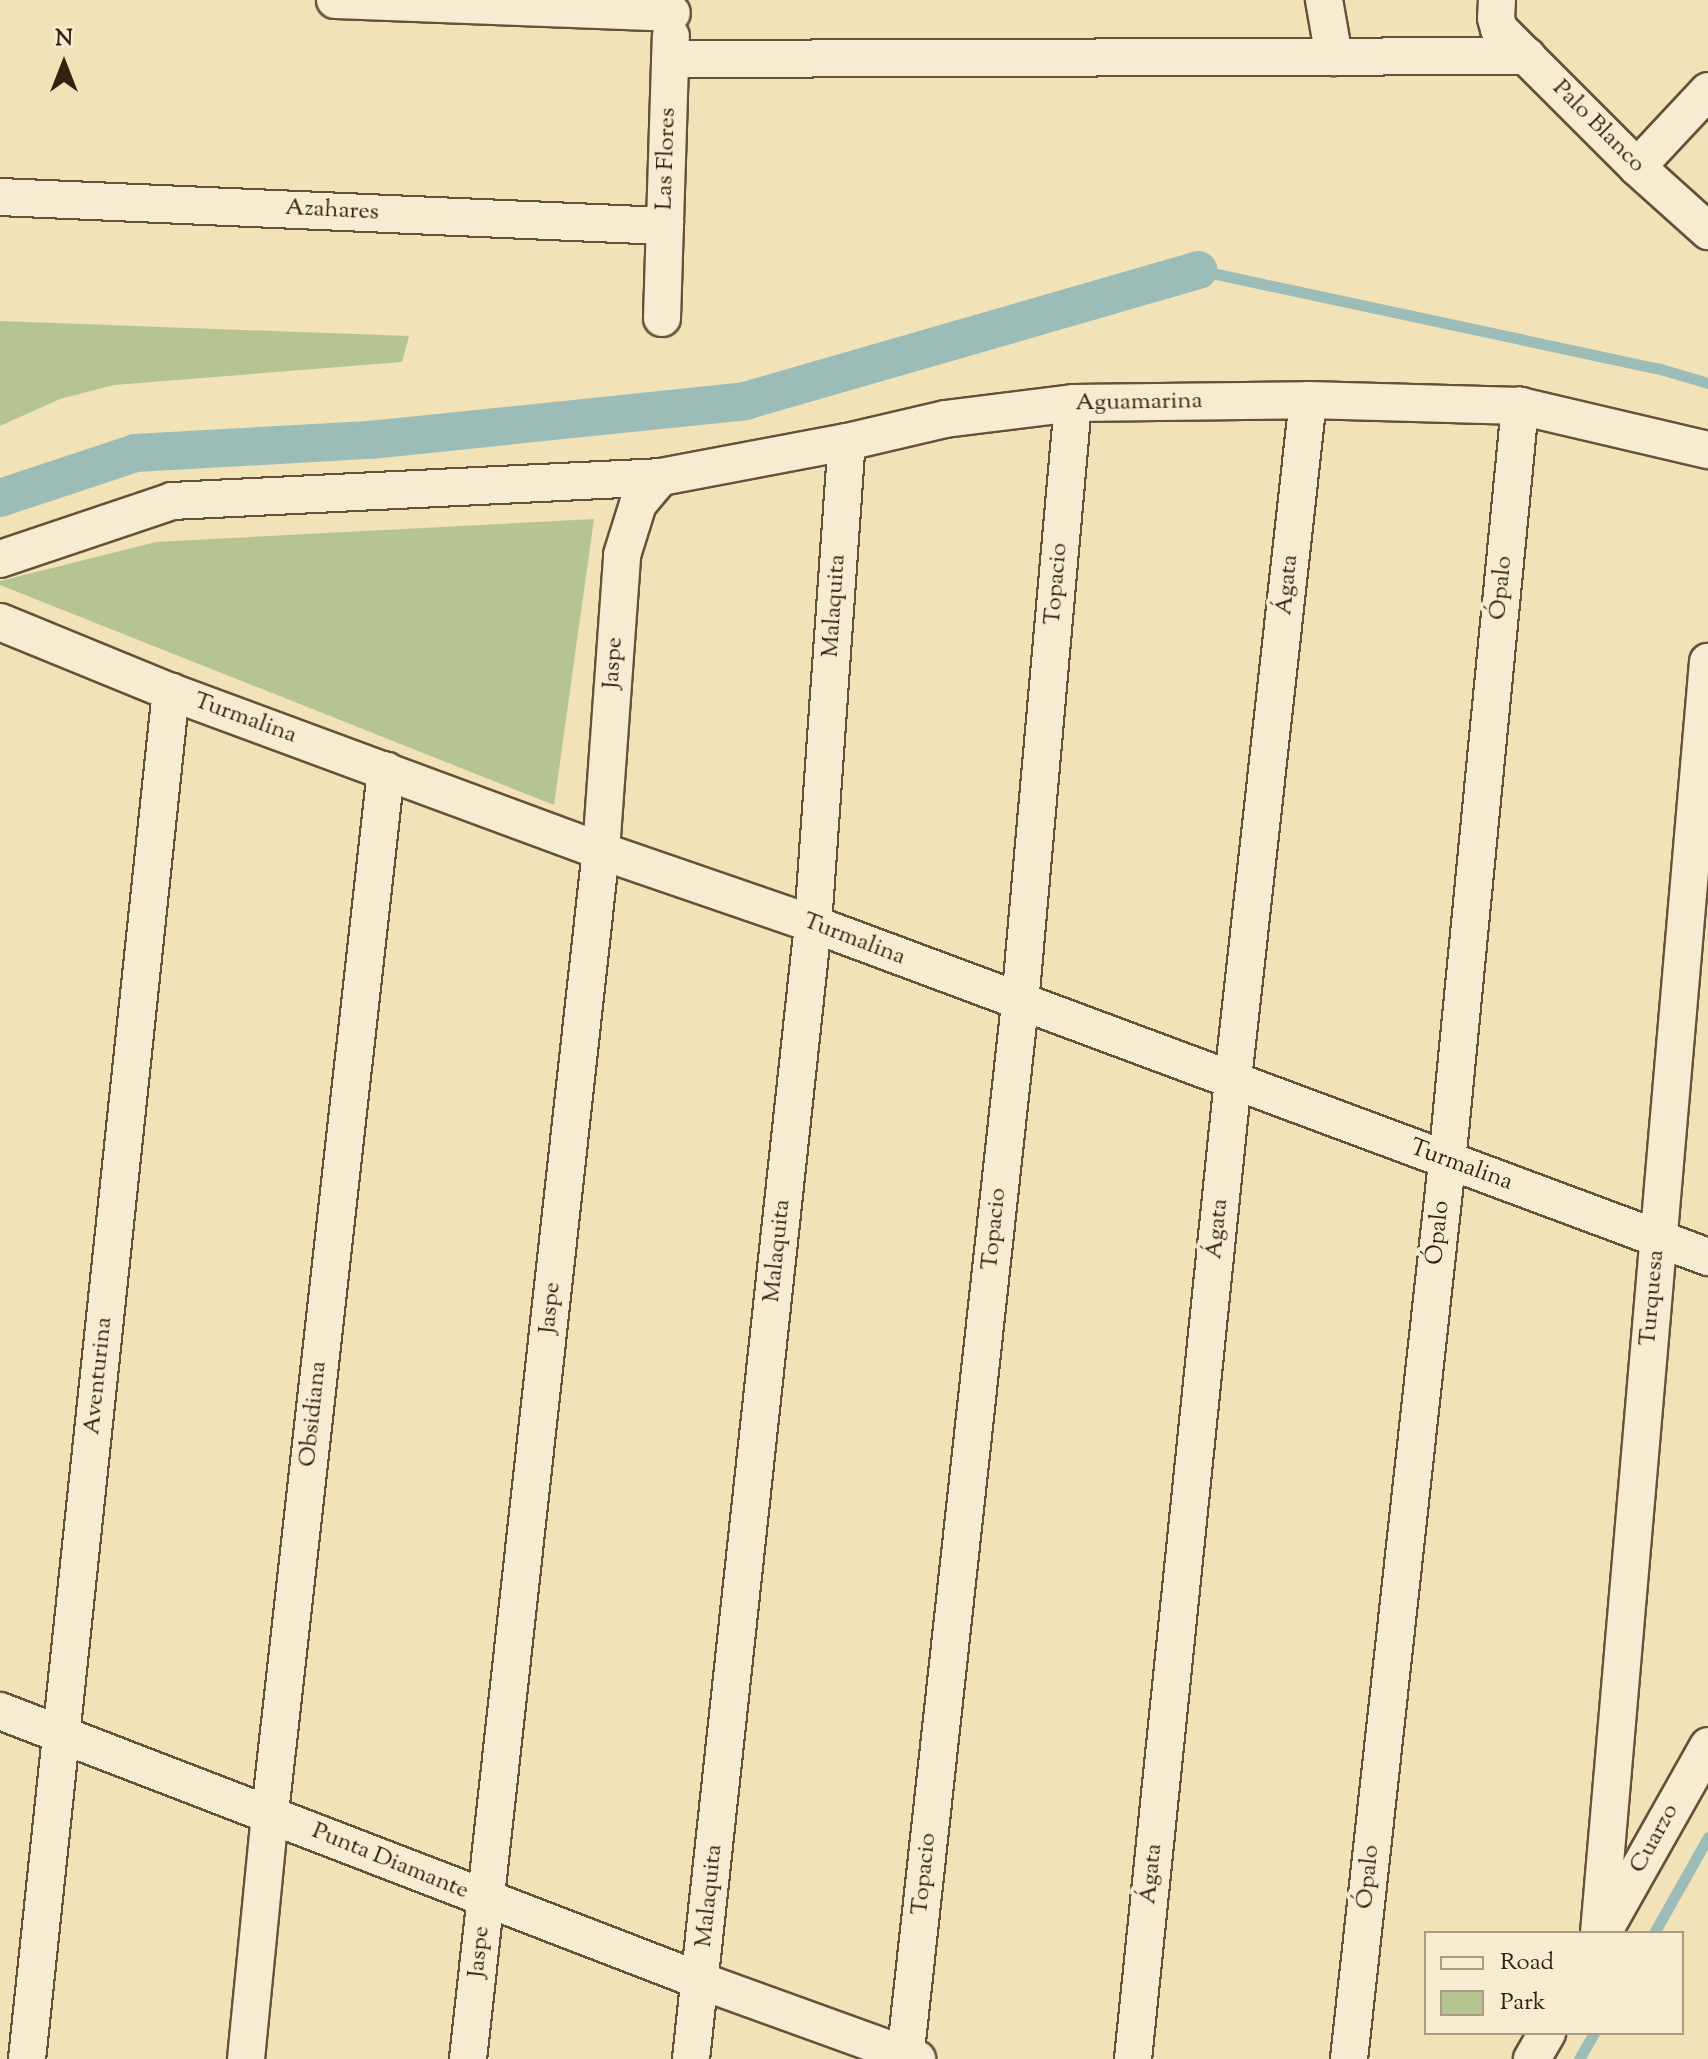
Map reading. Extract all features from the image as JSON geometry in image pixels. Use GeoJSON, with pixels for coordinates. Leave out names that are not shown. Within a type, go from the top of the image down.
{"type":"FeatureCollection","features":[{"type":"Feature","properties":{"kind":"street"},"geometry":{"type":"LineString","coordinates":[[335,0],[672,6]]}},
{"type":"Feature","properties":{"kind":"street"},"geometry":{"type":"LineString","coordinates":[[1324,0],[1334,57]]}},
{"type":"Feature","properties":{"kind":"street","name":"Las Flores"},"geometry":{"type":"LineString","coordinates":[[662,318],[672,6]]}},
{"type":"Feature","properties":{"kind":"street","name":"Palo Blanco"},"geometry":{"type":"LineString","coordinates":[[1496,9],[1499,29],[1637,167],[1708,231]]}},
{"type":"Feature","properties":{"kind":"street"},"geometry":{"type":"LineString","coordinates":[[670,59],[1527,56]]}},
{"type":"Feature","properties":{"kind":"street"},"geometry":{"type":"LineString","coordinates":[[1637,167],[1708,91]]}},
{"type":"Feature","properties":{"kind":"street","name":"Azahares"},"geometry":{"type":"LineString","coordinates":[[0,197],[665,226]]}},
{"type":"Feature","properties":{"kind":"street","name":"Aguamarina"},"geometry":{"type":"LineString","coordinates":[[0,559],[172,501],[661,477],[847,442],[945,419],[1073,403],[1308,400],[1520,406],[1708,450]]}},
{"type":"Feature","properties":{"kind":"street","name":"Ágata"},"geometry":{"type":"LineString","coordinates":[[1133,2059],[1233,1079],[1308,400]]}},
{"type":"Feature","properties":{"kind":"street","name":"Topacio"},"geometry":{"type":"LineString","coordinates":[[909,2057],[1020,1003],[1073,403]]}},
{"type":"Feature","properties":{"kind":"street","name":"Ópalo"},"geometry":{"type":"LineString","coordinates":[[1349,2059],[1447,1162],[1520,406]]}},
{"type":"Feature","properties":{"kind":"street","name":"Malaquita"},"geometry":{"type":"LineString","coordinates":[[691,2059],[813,924],[847,442]]}},
{"type":"Feature","properties":{"kind":"street","name":"Jaspe"},"geometry":{"type":"LineString","coordinates":[[468,2059],[601,851],[622,555],[638,504],[661,477]]}},
{"type":"Feature","properties":{"kind":"street","name":"Turmalina"},"geometry":{"type":"LineString","coordinates":[[0,622],[171,692],[601,851],[813,924],[1708,1257]]}},
{"type":"Feature","properties":{"kind":"street","name":"Turquesa"},"geometry":{"type":"LineString","coordinates":[[1601,1931],[1708,662]]}},
{"type":"Feature","properties":{"kind":"street","name":"Aventurina"},"geometry":{"type":"LineString","coordinates":[[27,2059],[171,692]]}},
{"type":"Feature","properties":{"kind":"street","name":"Obsidiana"},"geometry":{"type":"LineString","coordinates":[[246,2059],[270,1813],[386,770]]}},
{"type":"Feature","properties":{"kind":"street","name":"Punta Diamante"},"geometry":{"type":"LineString","coordinates":[[0,1711],[270,1813],[485,1900],[909,2057]]}},
{"type":"Feature","properties":{"kind":"street","name":"Cuarzo"},"geometry":{"type":"LineString","coordinates":[[1602,1931],[1708,1746]]}},
{"type":"Feature","properties":{"kind":"street"},"geometry":{"type":"LineString","coordinates":[[1532,2059],[1546,2035]]}},
{"type":"Feature","properties":{"kind":"green space"},"geometry":{"type":"Polygon","coordinates":[[[0,321],[409,336],[402,362],[114,385],[60,399],[0,426],[0,321]]]}},
{"type":"Feature","properties":{"kind":"green space"},"geometry":{"type":"Polygon","coordinates":[[[594,519],[554,805],[0,585],[0,581],[156,542],[594,519]]]}},
{"type":"Feature","properties":{"kind":"waterway"},"geometry":{"type":"LineString","coordinates":[[1198,270],[1657,368],[1708,383]]}},
{"type":"Feature","properties":{"kind":"waterway"},"geometry":{"type":"LineString","coordinates":[[0,498],[135,453],[370,440],[745,401],[1198,270]]}},
{"type":"Feature","properties":{"kind":"waterway"},"geometry":{"type":"LineString","coordinates":[[1655,1931],[1708,1837]]}},
{"type":"Feature","properties":{"kind":"waterway"},"geometry":{"type":"LineString","coordinates":[[1579,2059],[1593,2035]]}}]}
